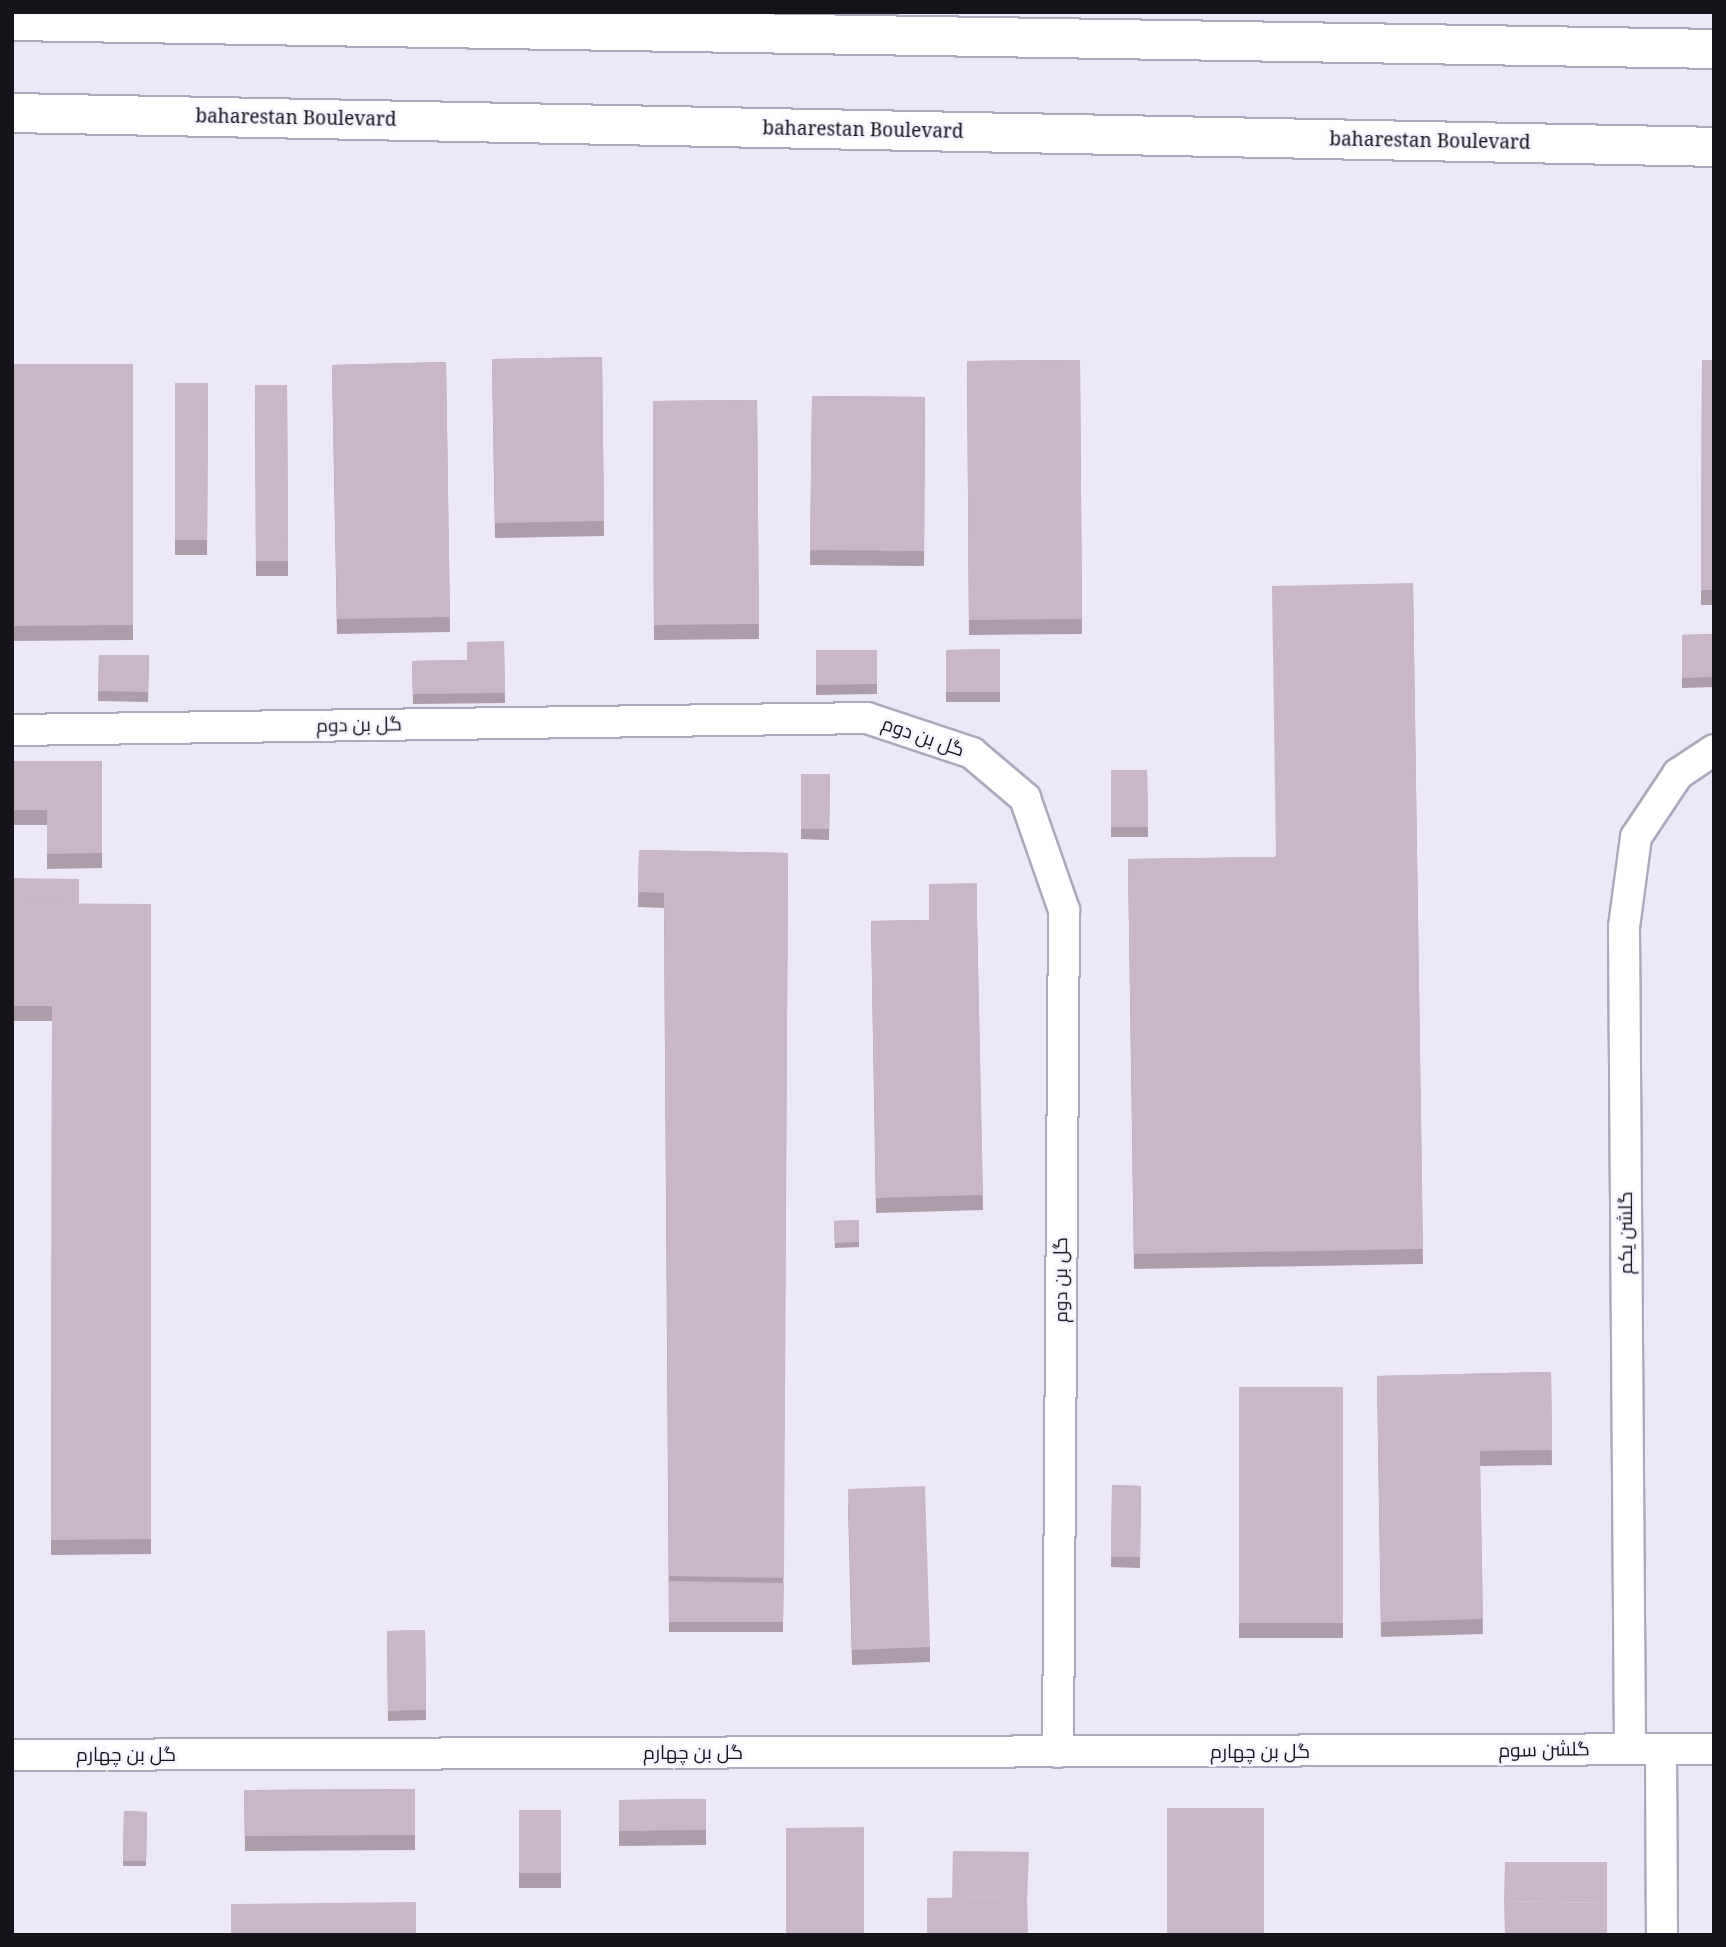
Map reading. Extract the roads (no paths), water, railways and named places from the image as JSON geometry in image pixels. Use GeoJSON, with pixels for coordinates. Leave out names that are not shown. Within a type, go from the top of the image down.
{"type":"FeatureCollection","features":[{"type":"Feature","properties":{"kind":"street"},"geometry":{"type":"LineString","coordinates":[[12,21],[1714,50]]}},
{"type":"Feature","properties":{"kind":"street","name":"baharestan Boulevard"},"geometry":{"type":"LineString","coordinates":[[12,113],[1714,147]]}},
{"type":"Feature","properties":{"kind":"street","name":"گل بن دوم"},"geometry":{"type":"LineString","coordinates":[[12,730],[867,718],[972,753],[1025,798],[1064,910],[1058,1752]]}},
{"type":"Feature","properties":{"kind":"street","name":"گلشن یکم"},"geometry":{"type":"LineString","coordinates":[[1630,1749],[1624,927],[1636,837],[1678,774],[1714,750]]}},
{"type":"Feature","properties":{"kind":"street"},"geometry":{"type":"LineString","coordinates":[[1661,1749],[1662,1935]]}},
{"type":"Feature","properties":{"kind":"street","name":"گلشن سوم"},"geometry":{"type":"LineString","coordinates":[[1373,1752],[1714,1749]]}},
{"type":"Feature","properties":{"kind":"street","name":"گل بن چهارم"},"geometry":{"type":"LineString","coordinates":[[12,1755],[1373,1752]]}}]}
